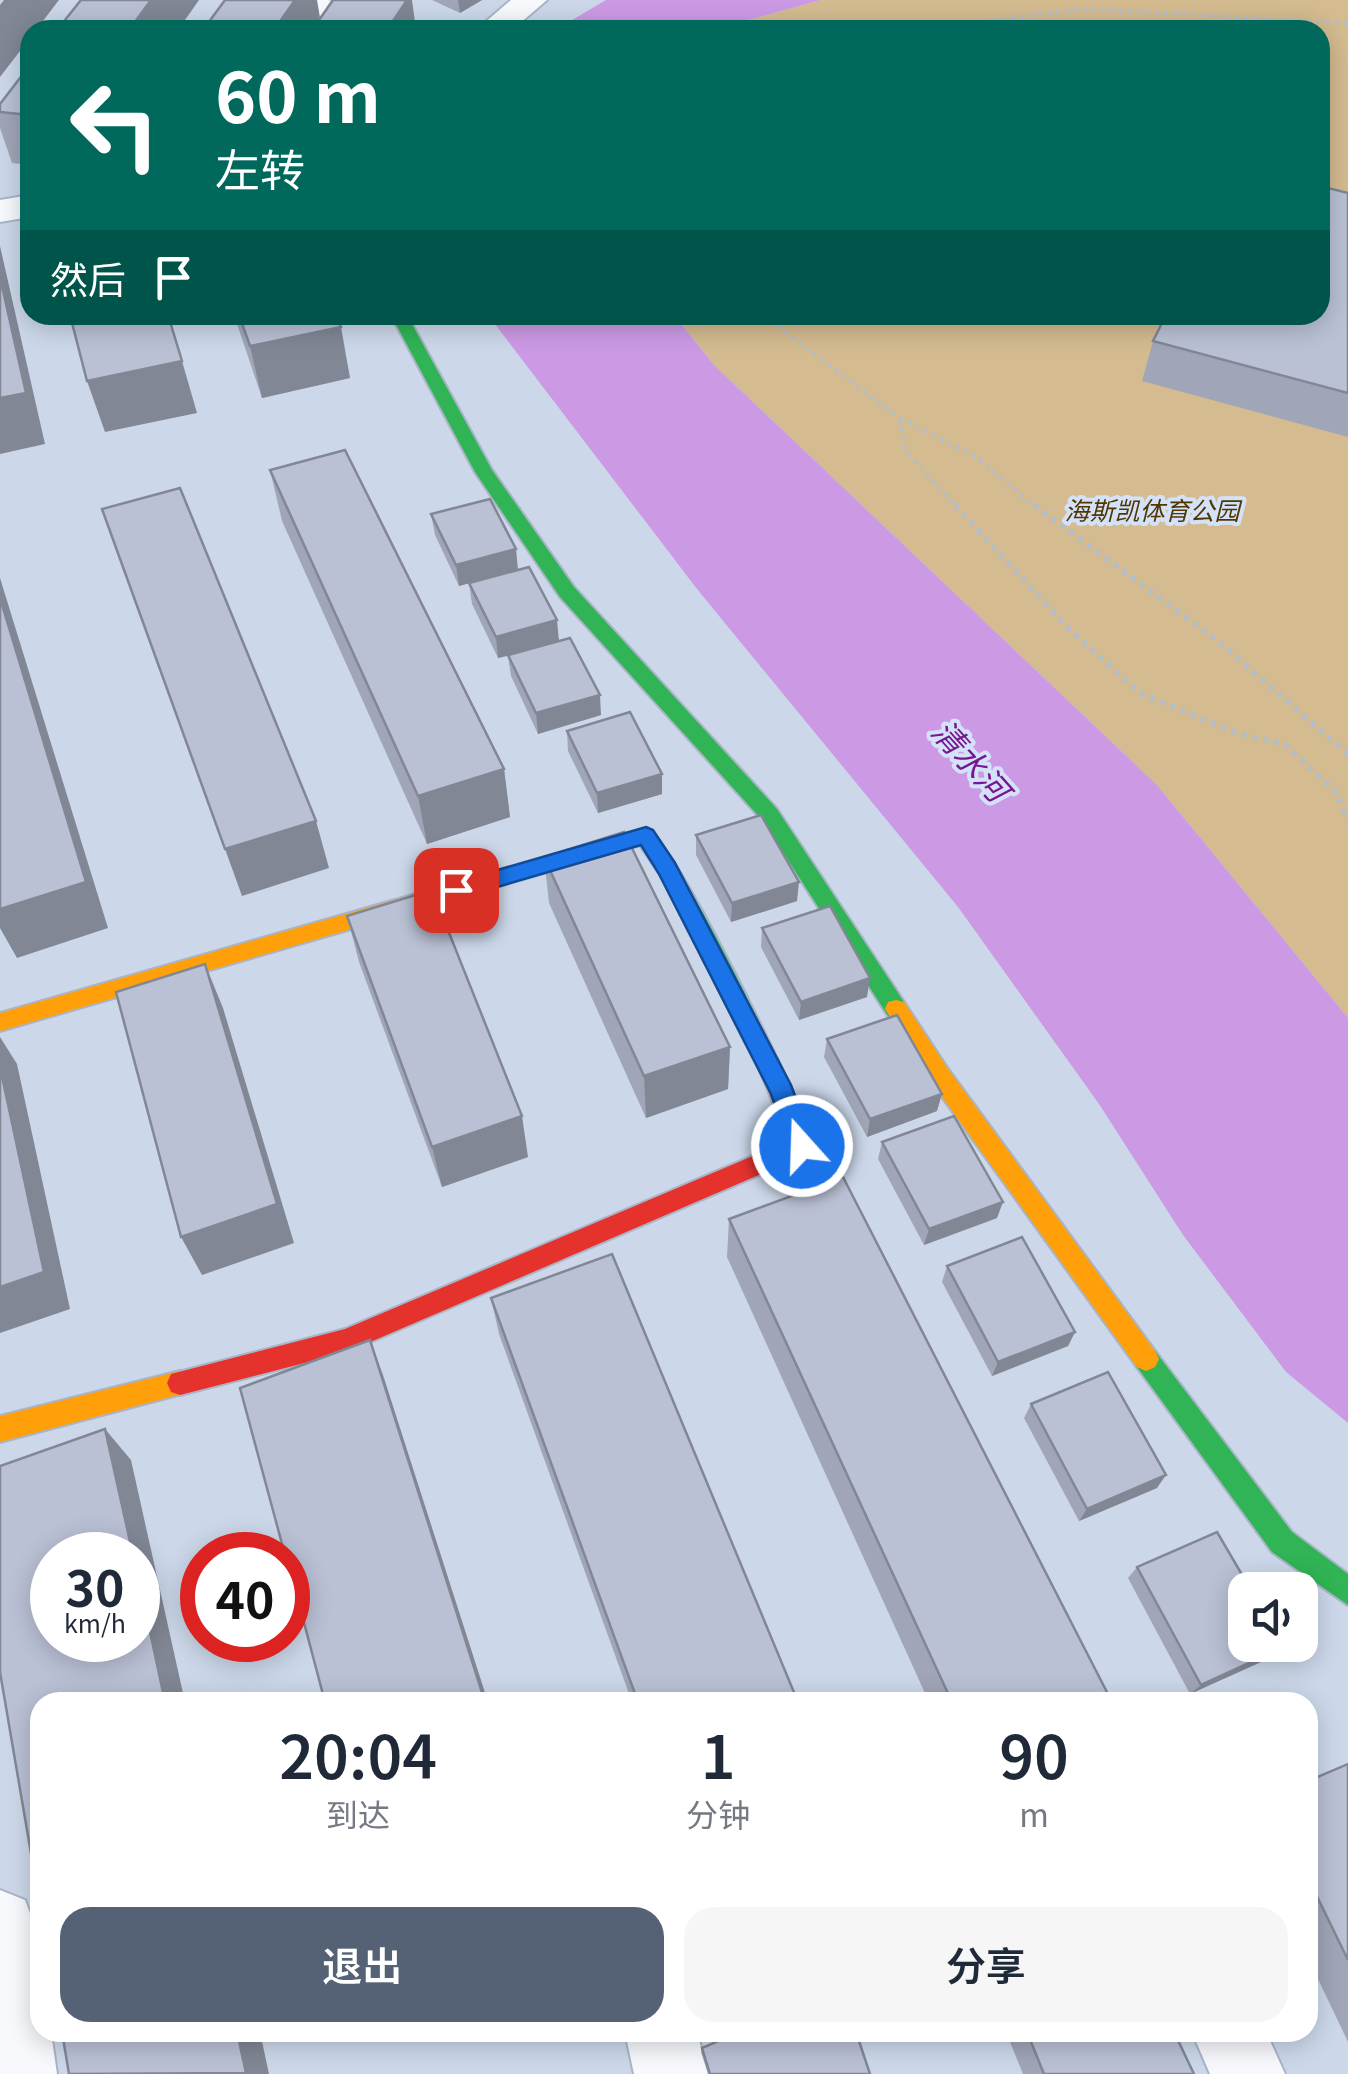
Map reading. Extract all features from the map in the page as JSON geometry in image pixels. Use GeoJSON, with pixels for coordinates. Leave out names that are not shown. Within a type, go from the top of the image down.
{"type":"FeatureCollection","features":[{"type":"Feature","properties":{"kind":"street"},"geometry":{"type":"LineString","coordinates":[[291,0],[369,20]]}},
{"type":"Feature","properties":{"kind":"street"},"geometry":{"type":"LineString","coordinates":[[505,20],[530,0]]}},
{"type":"Feature","properties":{"kind":"street"},"geometry":{"type":"LineString","coordinates":[[404,325],[484,472],[567,592],[770,814],[940,1076],[1187,1416],[1282,1542],[1348,1591]]}},
{"type":"Feature","properties":{"kind":"street"},"geometry":{"type":"LineString","coordinates":[[0,1022],[646,836],[668,869],[782,1092],[802,1146],[347,1340],[0,1429]]}},
{"type":"Feature","properties":{"kind":"street"},"geometry":{"type":"LineString","coordinates":[[0,1925],[20,2074]]}},
{"type":"Feature","properties":{"kind":"street"},"geometry":{"type":"LineString","coordinates":[[663,2042],[671,2074]]}},
{"type":"Feature","properties":{"kind":"street"},"geometry":{"type":"LineString","coordinates":[[1233,2042],[1248,2074]]}},
{"type":"Feature","properties":{"kind":"path"},"geometry":{"type":"LineString","coordinates":[[992,20],[1088,9],[1279,20]]}},
{"type":"Feature","properties":{"kind":"path"},"geometry":{"type":"LineString","coordinates":[[776,325],[898,418],[974,456],[1049,518],[1219,642],[1348,754]]}},
{"type":"Feature","properties":{"kind":"path"},"geometry":{"type":"LineString","coordinates":[[898,418],[907,454],[1068,628],[1140,693],[1239,734],[1285,744],[1335,792],[1348,820]]}},
{"type":"Feature","properties":{"kind":"green space","name":"海斯凯体育公园"},"geometry":{"type":"Polygon","coordinates":[[[821,0],[1348,0],[1348,1018],[1157,785],[714,365],[682,325],[1330,325],[1330,20],[748,20],[821,0]]]}},
{"type":"Feature","properties":{"kind":"water"},"geometry":{"type":"Polygon","coordinates":[[[606,0],[821,0],[748,20],[572,20],[606,0]]]}},
{"type":"Feature","properties":{"kind":"water","name":"清水河"},"geometry":{"type":"Polygon","coordinates":[[[496,325],[682,325],[714,365],[1157,785],[1348,1018],[1348,1423],[1286,1372],[1183,1235],[1099,1104],[958,907],[697,589],[496,325]]]}},
{"type":"Feature","properties":{"kind":"building"},"geometry":{"type":"Polygon","coordinates":[[[81,0],[151,0],[136,20],[65,20],[81,0]]]}},
{"type":"Feature","properties":{"kind":"building"},"geometry":{"type":"Polygon","coordinates":[[[225,0],[295,0],[281,20],[210,20],[225,0]]]}},
{"type":"Feature","properties":{"kind":"building"},"geometry":{"type":"Polygon","coordinates":[[[333,0],[407,0],[394,20],[319,20],[333,0]]]}},
{"type":"Feature","properties":{"kind":"building"},"geometry":{"type":"Polygon","coordinates":[[[20,78],[20,114],[0,112],[0,104],[20,78]]]}},
{"type":"Feature","properties":{"kind":"building"},"geometry":{"type":"Polygon","coordinates":[[[1330,188],[1348,193],[1348,393],[1153,341],[1161,325],[1330,325],[1330,188]]]}},
{"type":"Feature","properties":{"kind":"building"},"geometry":{"type":"Polygon","coordinates":[[[0,277],[26,393],[0,398],[0,277]]]}},
{"type":"Feature","properties":{"kind":"building"},"geometry":{"type":"Polygon","coordinates":[[[73,325],[171,325],[182,361],[87,381],[73,325]]]}},
{"type":"Feature","properties":{"kind":"building"},"geometry":{"type":"Polygon","coordinates":[[[243,325],[341,327],[250,346],[243,325]]]}},
{"type":"Feature","properties":{"kind":"building"},"geometry":{"type":"Polygon","coordinates":[[[345,450],[504,769],[418,796],[270,470],[345,450]]]}},
{"type":"Feature","properties":{"kind":"building"},"geometry":{"type":"Polygon","coordinates":[[[180,488],[316,821],[225,849],[102,509],[180,488]]]}},
{"type":"Feature","properties":{"kind":"building"},"geometry":{"type":"Polygon","coordinates":[[[490,499],[516,549],[456,565],[431,514],[490,499]]]}},
{"type":"Feature","properties":{"kind":"building"},"geometry":{"type":"Polygon","coordinates":[[[529,567],[557,620],[496,637],[469,583],[529,567]]]}},
{"type":"Feature","properties":{"kind":"building"},"geometry":{"type":"Polygon","coordinates":[[[0,598],[86,882],[0,909],[0,598]]]}},
{"type":"Feature","properties":{"kind":"building"},"geometry":{"type":"Polygon","coordinates":[[[570,638],[600,695],[536,713],[508,655],[570,638]]]}},
{"type":"Feature","properties":{"kind":"building"},"geometry":{"type":"Polygon","coordinates":[[[630,712],[662,774],[597,793],[567,731],[630,712]]]}},
{"type":"Feature","properties":{"kind":"building"},"geometry":{"type":"Polygon","coordinates":[[[761,815],[799,882],[732,903],[696,835],[761,815]]]}},
{"type":"Feature","properties":{"kind":"building"},"geometry":{"type":"Polygon","coordinates":[[[624,832],[730,1047],[644,1076],[544,857],[624,832]]]}},
{"type":"Feature","properties":{"kind":"building"},"geometry":{"type":"Polygon","coordinates":[[[432,890],[522,1116],[432,1147],[347,916],[432,890]]]}},
{"type":"Feature","properties":{"kind":"building"},"geometry":{"type":"Polygon","coordinates":[[[830,906],[870,978],[801,1002],[762,928],[830,906]]]}},
{"type":"Feature","properties":{"kind":"building"},"geometry":{"type":"Polygon","coordinates":[[[205,964],[277,1204],[181,1237],[116,992],[205,964]]]}},
{"type":"Feature","properties":{"kind":"building"},"geometry":{"type":"Polygon","coordinates":[[[897,1015],[942,1094],[870,1119],[827,1039],[897,1015]]]}},
{"type":"Feature","properties":{"kind":"building"},"geometry":{"type":"Polygon","coordinates":[[[0,1067],[44,1272],[0,1287],[0,1067]]]}},
{"type":"Feature","properties":{"kind":"building"},"geometry":{"type":"Polygon","coordinates":[[[954,1116],[1003,1202],[929,1229],[882,1142],[954,1116]]]}},
{"type":"Feature","properties":{"kind":"building"},"geometry":{"type":"Polygon","coordinates":[[[843,1177],[1107,1692],[947,1692],[729,1219],[843,1177]]]}},
{"type":"Feature","properties":{"kind":"building"},"geometry":{"type":"Polygon","coordinates":[[[1022,1237],[1075,1332],[998,1362],[947,1266],[1022,1237]]]}},
{"type":"Feature","properties":{"kind":"building"},"geometry":{"type":"Polygon","coordinates":[[[612,1254],[794,1692],[634,1692],[491,1298],[612,1254]]]}},
{"type":"Feature","properties":{"kind":"building"},"geometry":{"type":"Polygon","coordinates":[[[370,1340],[482,1692],[322,1692],[310,1645],[310,1532],[279,1532],[240,1388],[370,1340]]]}},
{"type":"Feature","properties":{"kind":"building"},"geometry":{"type":"Polygon","coordinates":[[[1108,1372],[1166,1475],[1087,1509],[1031,1404],[1108,1372]]]}},
{"type":"Feature","properties":{"kind":"building"},"geometry":{"type":"Polygon","coordinates":[[[105,1429],[128,1532],[30,1532],[30,1662],[156,1662],[163,1692],[30,1692],[30,1848],[0,1672],[0,1466],[105,1429]]]}},
{"type":"Feature","properties":{"kind":"building"},"geometry":{"type":"Polygon","coordinates":[[[1217,1532],[1240,1572],[1228,1572],[1228,1662],[1251,1662],[1201,1685],[1137,1567],[1217,1532]]]}},
{"type":"Feature","properties":{"kind":"building"},"geometry":{"type":"Polygon","coordinates":[[[1348,1764],[1348,1960],[1318,1898],[1318,1777],[1348,1764]]]}},
{"type":"Feature","properties":{"kind":"building"},"geometry":{"type":"Polygon","coordinates":[[[64,2042],[239,2042],[246,2073],[69,2074],[64,2042]]]}},
{"type":"Feature","properties":{"kind":"building"},"geometry":{"type":"Polygon","coordinates":[[[716,2042],[859,2042],[870,2074],[710,2074],[702,2048],[716,2042]]]}},
{"type":"Feature","properties":{"kind":"building"},"geometry":{"type":"Polygon","coordinates":[[[1031,2042],[1179,2042],[1194,2074],[1044,2074],[1031,2042]]]}},
{"type":"Feature","properties":{"kind":"traffic: fast"},"geometry":{"type":"LineString","coordinates":[[404,325],[484,472],[567,592],[770,815],[896,1009]]}},
{"type":"Feature","properties":{"kind":"traffic: fast"},"geometry":{"type":"LineString","coordinates":[[472,886],[645,836],[668,869],[769,1065]]}},
{"type":"Feature","properties":{"kind":"traffic: fast"},"geometry":{"type":"LineString","coordinates":[[1146,1359],[1282,1542],[1348,1591]]}},
{"type":"Feature","properties":{"kind":"traffic: slow"},"geometry":{"type":"LineString","coordinates":[[0,1022],[472,886]]}},
{"type":"Feature","properties":{"kind":"traffic: slow"},"geometry":{"type":"LineString","coordinates":[[896,1009],[940,1076],[1146,1359]]}},
{"type":"Feature","properties":{"kind":"traffic: slow"},"geometry":{"type":"LineString","coordinates":[[0,1429],[180,1383]]}},
{"type":"Feature","properties":{"kind":"traffic: jam"},"geometry":{"type":"LineString","coordinates":[[180,1383],[347,1340],[802,1146],[769,1065]]}},
{"type":"Feature","properties":{"kind":"route"},"geometry":{"type":"LineString","coordinates":[[456,890],[646,836],[668,869],[782,1092],[802,1146]]}}]}
